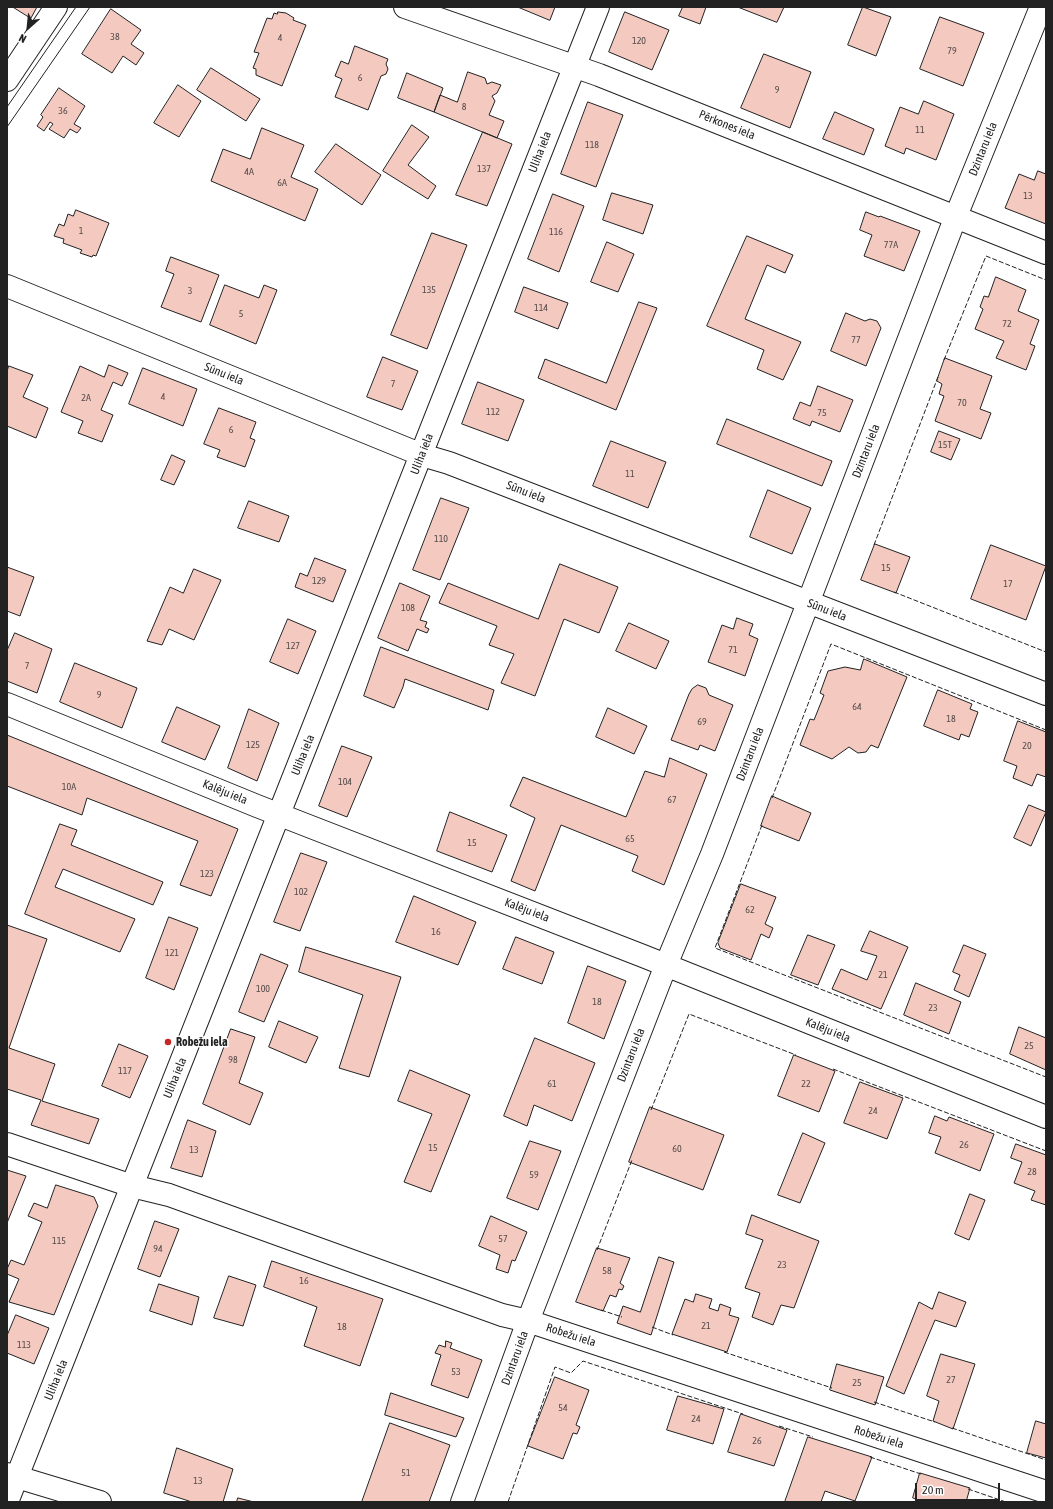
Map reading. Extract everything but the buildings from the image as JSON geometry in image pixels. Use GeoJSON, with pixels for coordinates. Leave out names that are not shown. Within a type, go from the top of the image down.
{"type":"FeatureCollection","features":[{"type":"Feature","properties":{"kind":"street"},"geometry":{"type":"LineString","coordinates":[[7,80],[56,7]]}},
{"type":"Feature","properties":{"kind":"street","name":"Pērkones iela"},"geometry":{"type":"LineString","coordinates":[[405,7],[575,65],[1046,253]]}},
{"type":"Feature","properties":{"kind":"street","name":"Uliha iela"},"geometry":{"type":"LineString","coordinates":[[7,1502],[12,1475],[132,1186],[598,7]]}},
{"type":"Feature","properties":{"kind":"street","name":"Dzintaru iela"},"geometry":{"type":"LineString","coordinates":[[462,1502],[528,1321],[666,965],[712,854],[956,216],[1041,7]]}},
{"type":"Feature","properties":{"kind":"street","name":"Sūnu iela"},"geometry":{"type":"LineString","coordinates":[[7,286],[422,454],[1046,694]]}},
{"type":"Feature","properties":{"kind":"street","name":"Kalēju iela"},"geometry":{"type":"LineString","coordinates":[[7,704],[280,814],[666,965],[1046,1117]]}},
{"type":"Feature","properties":{"kind":"street","name":"Robežu iela"},"geometry":{"type":"LineString","coordinates":[[7,1144],[132,1186],[169,1195],[502,1315],[528,1321],[1046,1492]]}},
{"type":"Feature","properties":{"kind":"street"},"geometry":{"type":"LineString","coordinates":[[12,1475],[100,1502]]}},
{"type":"Feature","properties":{"kind":"tram line"},"geometry":{"type":"LineString","coordinates":[[7,107],[76,7]]}},
{"type":"Feature","properties":{"kind":"tram line"},"geometry":{"type":"LineString","coordinates":[[7,127],[90,7]]}},
{"type":"Feature","properties":{"kind":"fence"},"geometry":{"type":"LineString","coordinates":[[944,360],[986,256],[1046,280]]}},
{"type":"Feature","properties":{"kind":"fence"},"geometry":{"type":"LineString","coordinates":[[874,545],[938,377]]}},
{"type":"Feature","properties":{"kind":"fence"},"geometry":{"type":"LineString","coordinates":[[894,592],[1046,652]]}},
{"type":"Feature","properties":{"kind":"fence"},"geometry":{"type":"LineString","coordinates":[[772,798],[831,644],[1046,730]]}},
{"type":"Feature","properties":{"kind":"fence"},"geometry":{"type":"LineString","coordinates":[[762,825],[715,948],[1046,1077]]}},
{"type":"Feature","properties":{"kind":"fence"},"geometry":{"type":"LineString","coordinates":[[651,1110],[689,1014],[796,1055]]}},
{"type":"Feature","properties":{"kind":"fence"},"geometry":{"type":"LineString","coordinates":[[833,1069],[1046,1151]]}},
{"type":"Feature","properties":{"kind":"fence"},"geometry":{"type":"LineString","coordinates":[[597,1250],[632,1160]]}},
{"type":"Feature","properties":{"kind":"fence"},"geometry":{"type":"LineString","coordinates":[[601,1310],[622,1317]]}},
{"type":"Feature","properties":{"kind":"fence"},"geometry":{"type":"LineString","coordinates":[[652,1327],[673,1335]]}},
{"type":"Feature","properties":{"kind":"fence"},"geometry":{"type":"LineString","coordinates":[[724,1352],[832,1388]]}},
{"type":"Feature","properties":{"kind":"fence"},"geometry":{"type":"LineString","coordinates":[[508,1502],[555,1367],[571,1373],[583,1361],[743,1414]]}},
{"type":"Feature","properties":{"kind":"fence"},"geometry":{"type":"LineString","coordinates":[[874,1402],[935,1422]]}},
{"type":"Feature","properties":{"kind":"fence"},"geometry":{"type":"LineString","coordinates":[[779,1426],[813,1437]]}},
{"type":"Feature","properties":{"kind":"fence"},"geometry":{"type":"LineString","coordinates":[[952,1428],[1046,1460]]}},
{"type":"Feature","properties":{"kind":"fence"},"geometry":{"type":"LineString","coordinates":[[870,1457],[921,1474]]}},
{"type":"Feature","properties":{"kind":"fence"},"geometry":{"type":"LineString","coordinates":[[968,1489],[1006,1502]]}},
{"type":"Feature","properties":{"kind":"place","name":"Robežu iela"},"geometry":{"type":"Point","coordinates":[168,1042]}}]}
